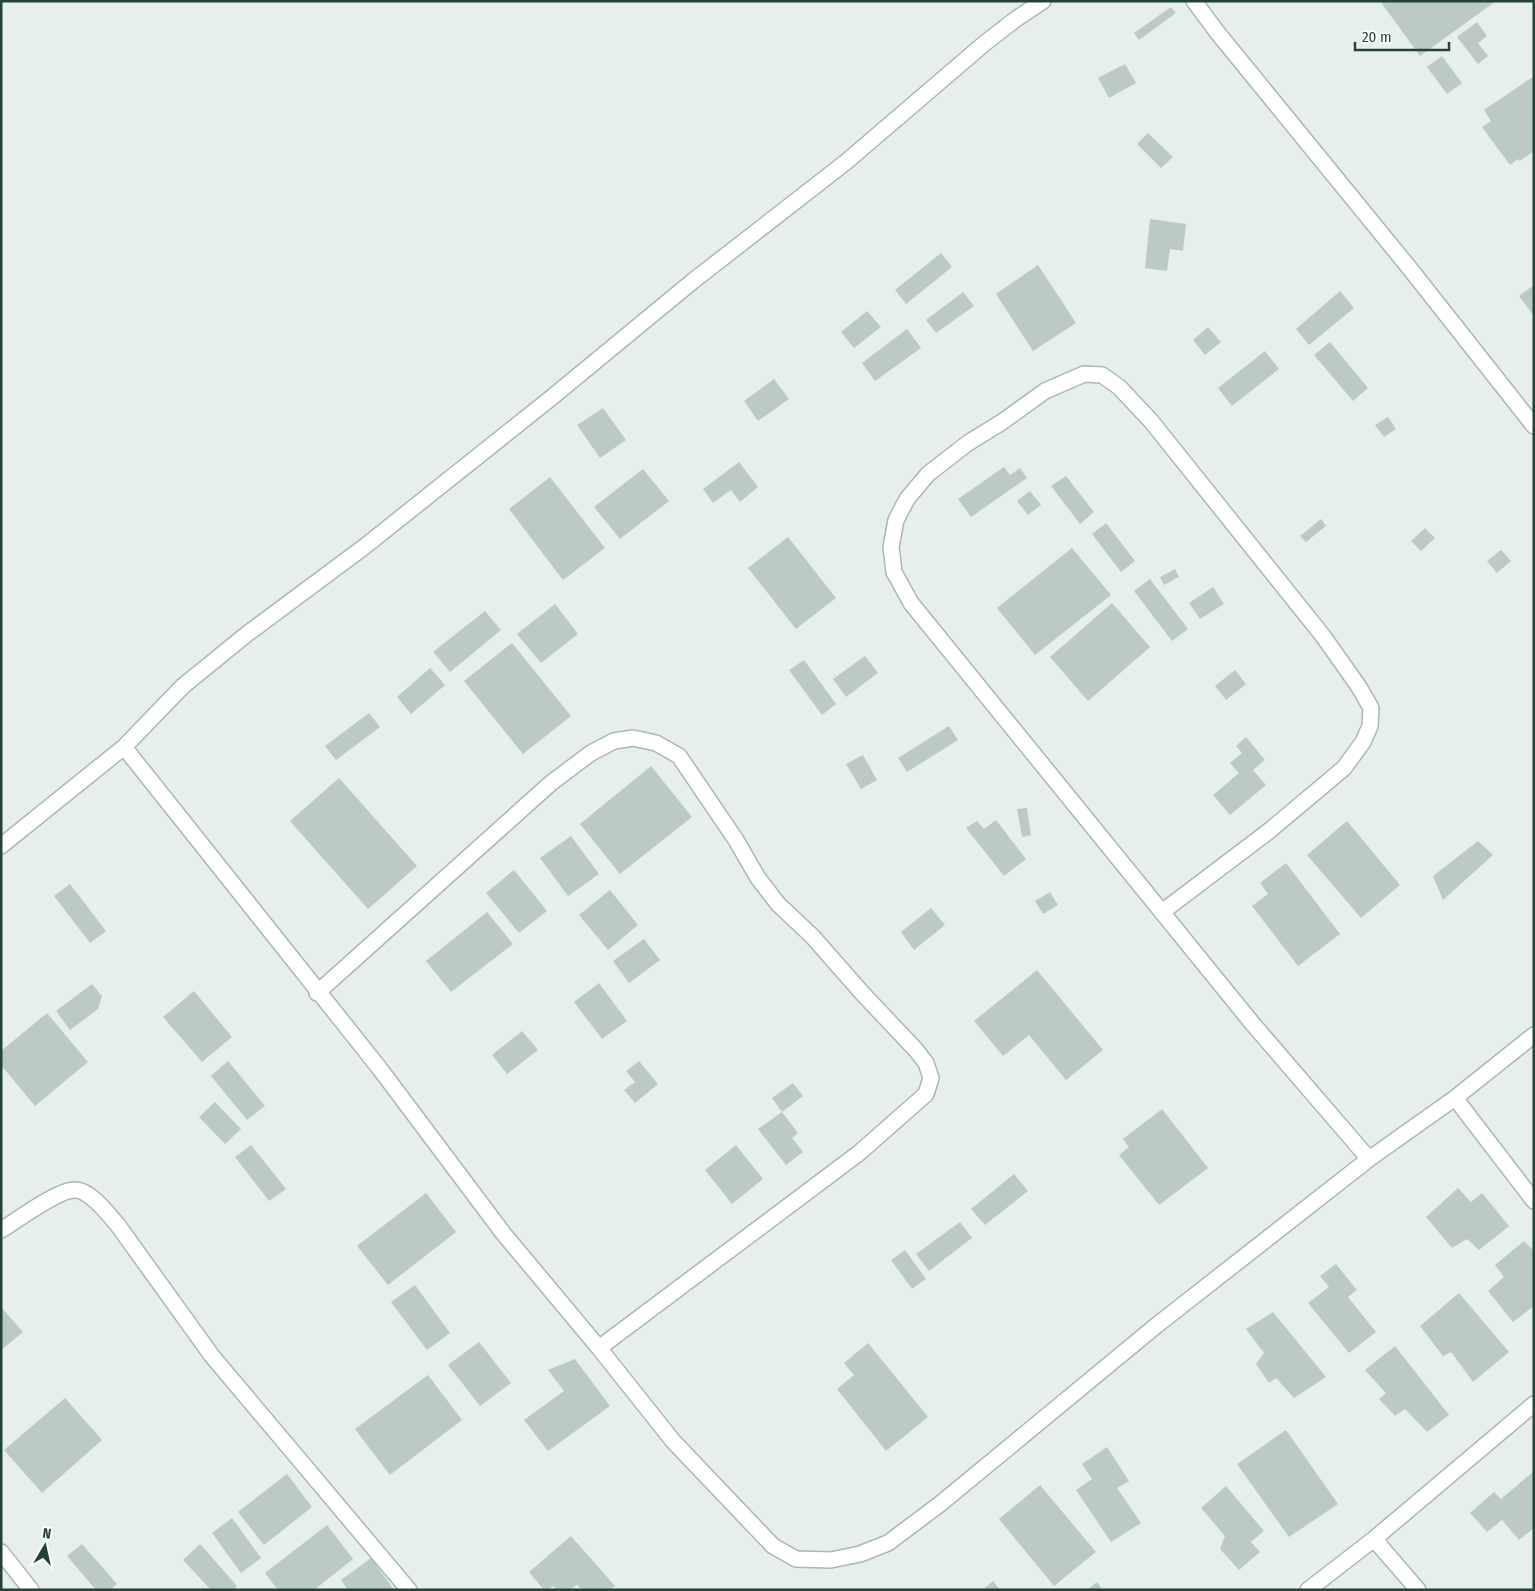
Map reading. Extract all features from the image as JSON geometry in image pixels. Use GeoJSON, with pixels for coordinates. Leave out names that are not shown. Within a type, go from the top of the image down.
{"type":"FeatureCollection","features":[{"type":"Feature","properties":{"kind":"street"},"geometry":{"type":"LineString","coordinates":[[1,846],[124,747],[183,686],[247,634],[380,534],[551,398],[693,281],[846,162],[985,42],[1043,1]]}},
{"type":"Feature","properties":{"kind":"street"},"geometry":{"type":"LineString","coordinates":[[1194,1],[1216,32],[1411,270],[1534,426]]}},
{"type":"Feature","properties":{"kind":"street"},"geometry":{"type":"LineString","coordinates":[[1162,912],[1269,831],[1344,768],[1363,742],[1370,726],[1370,708],[1359,687],[1323,636],[1152,421],[1119,387],[1108,379],[1102,375],[1084,374],[1045,391],[1002,422],[968,443],[928,474],[906,499],[896,520],[892,547],[894,572],[910,603],[1258,1031],[1368,1159]]}},
{"type":"Feature","properties":{"kind":"street"},"geometry":{"type":"LineString","coordinates":[[317,993],[551,783],[591,753],[614,741],[633,738],[656,743],[679,756],[736,840],[758,878],[778,904],[812,936],[926,1062],[932,1078],[926,1094],[915,1105],[858,1153],[599,1348]]}},
{"type":"Feature","properties":{"kind":"street"},"geometry":{"type":"LineString","coordinates":[[124,747],[317,993],[380,1070],[503,1232],[673,1441],[773,1546],[796,1559],[832,1560],[860,1554],[888,1543],[940,1504],[1157,1325],[1368,1159],[1455,1098],[1534,1035]]}},
{"type":"Feature","properties":{"kind":"street"},"geometry":{"type":"LineString","coordinates":[[1455,1098],[1534,1201]]}},
{"type":"Feature","properties":{"kind":"street"},"geometry":{"type":"LineString","coordinates":[[1,1230],[50,1199],[67,1191],[76,1189],[86,1193],[117,1224],[212,1356],[409,1590]]}},
{"type":"Feature","properties":{"kind":"street"},"geometry":{"type":"LineString","coordinates":[[1308,1590],[1374,1539],[1534,1404]]}},
{"type":"Feature","properties":{"kind":"street"},"geometry":{"type":"LineString","coordinates":[[1374,1539],[1418,1590]]}},
{"type":"Feature","properties":{"kind":"street"},"geometry":{"type":"LineString","coordinates":[[1,1552],[31,1590]]}},
{"type":"Feature","properties":{"kind":"building"},"geometry":{"type":"Polygon","coordinates":[[[1380,1],[1496,1],[1420,56],[1380,1]]]}},
{"type":"Feature","properties":{"kind":"building"},"geometry":{"type":"Polygon","coordinates":[[[1171,7],[1176,13],[1139,40],[1134,33],[1171,7]]]}},
{"type":"Feature","properties":{"kind":"building"},"geometry":{"type":"Polygon","coordinates":[[[1477,22],[1487,36],[1478,43],[1488,56],[1478,64],[1457,37],[1477,22]]]}},
{"type":"Feature","properties":{"kind":"building"},"geometry":{"type":"Polygon","coordinates":[[[1442,56],[1462,83],[1447,94],[1427,67],[1442,56]]]}},
{"type":"Feature","properties":{"kind":"building"},"geometry":{"type":"Polygon","coordinates":[[[1125,64],[1136,83],[1109,98],[1098,78],[1125,64]]]}},
{"type":"Feature","properties":{"kind":"building"},"geometry":{"type":"Polygon","coordinates":[[[1534,76],[1534,151],[1520,161],[1518,159],[1510,165],[1482,127],[1491,121],[1484,110],[1534,76]]]}},
{"type":"Feature","properties":{"kind":"building"},"geometry":{"type":"Polygon","coordinates":[[[1148,133],[1173,157],[1161,168],[1137,144],[1148,133]]]}},
{"type":"Feature","properties":{"kind":"building"},"geometry":{"type":"Polygon","coordinates":[[[1150,219],[1186,224],[1183,251],[1170,249],[1167,271],[1145,268],[1150,219]]]}},
{"type":"Feature","properties":{"kind":"building"},"geometry":{"type":"Polygon","coordinates":[[[941,253],[952,267],[906,304],[895,290],[941,253]]]}},
{"type":"Feature","properties":{"kind":"building"},"geometry":{"type":"Polygon","coordinates":[[[1038,265],[1076,323],[1033,351],[996,294],[1038,265]]]}},
{"type":"Feature","properties":{"kind":"building"},"geometry":{"type":"Polygon","coordinates":[[[1534,285],[1534,316],[1519,296],[1534,285]]]}},
{"type":"Feature","properties":{"kind":"building"},"geometry":{"type":"Polygon","coordinates":[[[1340,291],[1354,308],[1309,345],[1296,329],[1340,291]]]}},
{"type":"Feature","properties":{"kind":"building"},"geometry":{"type":"Polygon","coordinates":[[[963,292],[974,306],[936,333],[926,320],[963,292]]]}},
{"type":"Feature","properties":{"kind":"building"},"geometry":{"type":"Polygon","coordinates":[[[867,311],[881,327],[854,348],[841,332],[867,311]]]}},
{"type":"Feature","properties":{"kind":"building"},"geometry":{"type":"Polygon","coordinates":[[[1208,327],[1221,342],[1205,355],[1193,340],[1208,327]]]}},
{"type":"Feature","properties":{"kind":"building"},"geometry":{"type":"Polygon","coordinates":[[[907,329],[921,348],[875,381],[862,363],[907,329]]]}},
{"type":"Feature","properties":{"kind":"building"},"geometry":{"type":"Polygon","coordinates":[[[1330,342],[1368,388],[1353,401],[1314,355],[1330,342]]]}},
{"type":"Feature","properties":{"kind":"building"},"geometry":{"type":"Polygon","coordinates":[[[1265,351],[1279,369],[1232,406],[1218,388],[1265,351]]]}},
{"type":"Feature","properties":{"kind":"building"},"geometry":{"type":"Polygon","coordinates":[[[774,379],[789,399],[758,421],[744,401],[774,379]]]}},
{"type":"Feature","properties":{"kind":"building"},"geometry":{"type":"Polygon","coordinates":[[[603,408],[626,440],[600,458],[577,425],[603,408]]]}},
{"type":"Feature","properties":{"kind":"building"},"geometry":{"type":"Polygon","coordinates":[[[1388,417],[1396,429],[1384,437],[1375,425],[1388,417]]]}},
{"type":"Feature","properties":{"kind":"building"},"geometry":{"type":"Polygon","coordinates":[[[739,462],[758,487],[740,502],[731,490],[713,503],[703,489],[739,462]]]}},
{"type":"Feature","properties":{"kind":"building"},"geometry":{"type":"Polygon","coordinates":[[[1004,467],[1010,475],[1020,468],[1027,478],[971,517],[958,499],[1004,467]]]}},
{"type":"Feature","properties":{"kind":"building"},"geometry":{"type":"Polygon","coordinates":[[[643,469],[669,501],[620,539],[594,507],[643,469]]]}},
{"type":"Feature","properties":{"kind":"building"},"geometry":{"type":"Polygon","coordinates":[[[1066,476],[1094,512],[1080,524],[1051,486],[1066,476]]]}},
{"type":"Feature","properties":{"kind":"building"},"geometry":{"type":"Polygon","coordinates":[[[550,477],[605,548],[563,580],[509,509],[550,477]]]}},
{"type":"Feature","properties":{"kind":"building"},"geometry":{"type":"Polygon","coordinates":[[[1030,491],[1041,505],[1028,515],[1017,501],[1030,491]]]}},
{"type":"Feature","properties":{"kind":"building"},"geometry":{"type":"Polygon","coordinates":[[[1321,519],[1326,526],[1306,542],[1300,536],[1321,519]]]}},
{"type":"Feature","properties":{"kind":"building"},"geometry":{"type":"Polygon","coordinates":[[[1106,523],[1135,561],[1121,572],[1092,534],[1106,523]]]}},
{"type":"Feature","properties":{"kind":"building"},"geometry":{"type":"Polygon","coordinates":[[[1425,528],[1435,538],[1421,551],[1411,541],[1425,528]]]}},
{"type":"Feature","properties":{"kind":"building"},"geometry":{"type":"Polygon","coordinates":[[[788,537],[836,598],[796,629],[748,568],[788,537]]]}},
{"type":"Feature","properties":{"kind":"building"},"geometry":{"type":"Polygon","coordinates":[[[1072,548],[1111,595],[1035,655],[997,608],[1072,548]]]}},
{"type":"Feature","properties":{"kind":"building"},"geometry":{"type":"Polygon","coordinates":[[[1501,550],[1511,561],[1497,573],[1487,561],[1501,550]]]}},
{"type":"Feature","properties":{"kind":"building"},"geometry":{"type":"Polygon","coordinates":[[[1175,569],[1179,577],[1164,585],[1160,577],[1175,569]]]}},
{"type":"Feature","properties":{"kind":"building"},"geometry":{"type":"Polygon","coordinates":[[[1150,579],[1188,629],[1172,641],[1134,591],[1150,579]]]}},
{"type":"Feature","properties":{"kind":"building"},"geometry":{"type":"Polygon","coordinates":[[[1213,587],[1224,604],[1200,619],[1189,603],[1213,587]]]}},
{"type":"Feature","properties":{"kind":"building"},"geometry":{"type":"Polygon","coordinates":[[[1112,603],[1150,647],[1088,701],[1050,657],[1112,603]]]}},
{"type":"Feature","properties":{"kind":"building"},"geometry":{"type":"Polygon","coordinates":[[[555,604],[578,634],[541,663],[517,634],[555,604]]]}},
{"type":"Feature","properties":{"kind":"building"},"geometry":{"type":"Polygon","coordinates":[[[485,611],[501,630],[450,672],[433,652],[485,611]]]}},
{"type":"Feature","properties":{"kind":"building"},"geometry":{"type":"Polygon","coordinates":[[[512,643],[571,716],[523,754],[464,681],[512,643]]]}},
{"type":"Feature","properties":{"kind":"building"},"geometry":{"type":"Polygon","coordinates":[[[865,656],[878,673],[846,697],[833,679],[865,656]]]}},
{"type":"Feature","properties":{"kind":"building"},"geometry":{"type":"Polygon","coordinates":[[[804,660],[836,704],[822,715],[789,670],[804,660]]]}},
{"type":"Feature","properties":{"kind":"building"},"geometry":{"type":"Polygon","coordinates":[[[430,668],[445,685],[411,714],[397,697],[430,668]]]}},
{"type":"Feature","properties":{"kind":"building"},"geometry":{"type":"Polygon","coordinates":[[[1235,670],[1246,684],[1226,700],[1215,686],[1235,670]]]}},
{"type":"Feature","properties":{"kind":"building"},"geometry":{"type":"Polygon","coordinates":[[[369,713],[380,727],[336,760],[325,746],[369,713]]]}},
{"type":"Feature","properties":{"kind":"building"},"geometry":{"type":"Polygon","coordinates":[[[949,726],[958,740],[907,772],[898,758],[949,726]]]}},
{"type":"Feature","properties":{"kind":"building"},"geometry":{"type":"Polygon","coordinates":[[[1246,737],[1265,760],[1253,770],[1266,785],[1230,815],[1213,795],[1239,773],[1230,763],[1242,753],[1236,746],[1246,737]]]}},
{"type":"Feature","properties":{"kind":"building"},"geometry":{"type":"Polygon","coordinates":[[[863,755],[877,780],[861,789],[846,764],[863,755]]]}},
{"type":"Feature","properties":{"kind":"building"},"geometry":{"type":"Polygon","coordinates":[[[651,766],[692,817],[620,874],[580,824],[651,766]]]}},
{"type":"Feature","properties":{"kind":"building"},"geometry":{"type":"Polygon","coordinates":[[[339,778],[417,866],[368,909],[290,821],[339,778]]]}},
{"type":"Feature","properties":{"kind":"building"},"geometry":{"type":"Polygon","coordinates":[[[1027,808],[1031,835],[1022,837],[1017,809],[1027,808]]]}},
{"type":"Feature","properties":{"kind":"building"},"geometry":{"type":"Polygon","coordinates":[[[996,820],[1026,859],[1004,876],[966,828],[977,821],[984,829],[996,820]]]}},
{"type":"Feature","properties":{"kind":"building"},"geometry":{"type":"Polygon","coordinates":[[[1347,821],[1400,885],[1361,918],[1307,855],[1347,821]]]}},
{"type":"Feature","properties":{"kind":"building"},"geometry":{"type":"Polygon","coordinates":[[[571,836],[599,874],[568,896],[540,858],[571,836]]]}},
{"type":"Feature","properties":{"kind":"building"},"geometry":{"type":"Polygon","coordinates":[[[1478,841],[1493,855],[1443,900],[1433,876],[1478,841]]]}},
{"type":"Feature","properties":{"kind":"building"},"geometry":{"type":"Polygon","coordinates":[[[1286,863],[1340,934],[1298,966],[1252,906],[1268,894],[1260,883],[1286,863]]]}},
{"type":"Feature","properties":{"kind":"building"},"geometry":{"type":"Polygon","coordinates":[[[514,870],[547,911],[519,933],[486,893],[514,870]]]}},
{"type":"Feature","properties":{"kind":"building"},"geometry":{"type":"Polygon","coordinates":[[[70,884],[106,931],[90,943],[54,896],[70,884]]]}},
{"type":"Feature","properties":{"kind":"building"},"geometry":{"type":"Polygon","coordinates":[[[610,890],[638,925],[608,950],[579,915],[610,890]]]}},
{"type":"Feature","properties":{"kind":"building"},"geometry":{"type":"Polygon","coordinates":[[[1050,892],[1058,905],[1043,914],[1035,901],[1050,892]]]}},
{"type":"Feature","properties":{"kind":"building"},"geometry":{"type":"Polygon","coordinates":[[[931,908],[945,925],[914,950],[901,932],[931,908]]]}},
{"type":"Feature","properties":{"kind":"building"},"geometry":{"type":"Polygon","coordinates":[[[487,912],[513,944],[451,992],[426,961],[487,912]]]}},
{"type":"Feature","properties":{"kind":"building"},"geometry":{"type":"Polygon","coordinates":[[[644,939],[660,960],[629,983],[613,961],[644,939]]]}},
{"type":"Feature","properties":{"kind":"building"},"geometry":{"type":"Polygon","coordinates":[[[1037,970],[1103,1050],[1066,1080],[1029,1035],[1003,1056],[974,1021],[1037,970]]]}},
{"type":"Feature","properties":{"kind":"building"},"geometry":{"type":"Polygon","coordinates":[[[599,983],[627,1021],[602,1039],[574,1002],[599,983]]]}},
{"type":"Feature","properties":{"kind":"building"},"geometry":{"type":"Polygon","coordinates":[[[92,984],[102,996],[98,1009],[70,1030],[56,1011],[92,984]]]}},
{"type":"Feature","properties":{"kind":"building"},"geometry":{"type":"Polygon","coordinates":[[[194,991],[232,1037],[202,1062],[163,1017],[194,991]]]}},
{"type":"Feature","properties":{"kind":"building"},"geometry":{"type":"Polygon","coordinates":[[[47,1013],[88,1062],[35,1106],[1,1065],[1,1051],[47,1013]]]}},
{"type":"Feature","properties":{"kind":"building"},"geometry":{"type":"Polygon","coordinates":[[[522,1031],[538,1050],[507,1074],[492,1055],[522,1031]]]}},
{"type":"Feature","properties":{"kind":"building"},"geometry":{"type":"Polygon","coordinates":[[[228,1061],[265,1106],[247,1120],[211,1076],[228,1061]]]}},
{"type":"Feature","properties":{"kind":"building"},"geometry":{"type":"Polygon","coordinates":[[[639,1061],[658,1084],[635,1103],[624,1090],[635,1082],[626,1071],[639,1061]]]}},
{"type":"Feature","properties":{"kind":"building"},"geometry":{"type":"Polygon","coordinates":[[[793,1083],[803,1096],[782,1112],[772,1098],[793,1083]]]}},
{"type":"Feature","properties":{"kind":"building"},"geometry":{"type":"Polygon","coordinates":[[[215,1102],[241,1129],[225,1144],[199,1117],[215,1102]]]}},
{"type":"Feature","properties":{"kind":"building"},"geometry":{"type":"Polygon","coordinates":[[[1162,1109],[1208,1168],[1159,1205],[1119,1155],[1129,1147],[1123,1139],[1162,1109]]]}},
{"type":"Feature","properties":{"kind":"building"},"geometry":{"type":"Polygon","coordinates":[[[782,1112],[798,1133],[792,1138],[803,1152],[786,1165],[758,1129],[782,1112]]]}},
{"type":"Feature","properties":{"kind":"building"},"geometry":{"type":"Polygon","coordinates":[[[251,1145],[286,1189],[269,1201],[235,1157],[251,1145]]]}},
{"type":"Feature","properties":{"kind":"building"},"geometry":{"type":"Polygon","coordinates":[[[736,1145],[763,1179],[732,1204],[705,1170],[736,1145]]]}},
{"type":"Feature","properties":{"kind":"building"},"geometry":{"type":"Polygon","coordinates":[[[1014,1174],[1028,1191],[985,1225],[971,1209],[1014,1174]]]}},
{"type":"Feature","properties":{"kind":"building"},"geometry":{"type":"Polygon","coordinates":[[[1458,1188],[1471,1202],[1482,1193],[1509,1226],[1479,1250],[1467,1239],[1452,1248],[1426,1217],[1458,1188]]]}},
{"type":"Feature","properties":{"kind":"building"},"geometry":{"type":"Polygon","coordinates":[[[426,1193],[456,1232],[388,1285],[357,1246],[426,1193]]]}},
{"type":"Feature","properties":{"kind":"building"},"geometry":{"type":"Polygon","coordinates":[[[960,1222],[972,1238],[929,1271],[916,1254],[960,1222]]]}},
{"type":"Feature","properties":{"kind":"building"},"geometry":{"type":"Polygon","coordinates":[[[1524,1241],[1534,1251],[1534,1306],[1513,1322],[1488,1291],[1504,1277],[1495,1265],[1524,1241]]]}},
{"type":"Feature","properties":{"kind":"building"},"geometry":{"type":"Polygon","coordinates":[[[905,1250],[926,1279],[912,1289],[891,1260],[905,1250]]]}},
{"type":"Feature","properties":{"kind":"building"},"geometry":{"type":"Polygon","coordinates":[[[1336,1264],[1357,1290],[1348,1297],[1376,1332],[1349,1353],[1308,1303],[1329,1287],[1320,1276],[1336,1264]]]}},
{"type":"Feature","properties":{"kind":"building"},"geometry":{"type":"Polygon","coordinates":[[[415,1285],[450,1333],[427,1350],[391,1302],[415,1285]]]}},
{"type":"Feature","properties":{"kind":"building"},"geometry":{"type":"Polygon","coordinates":[[[1459,1293],[1509,1352],[1473,1382],[1451,1352],[1443,1356],[1420,1326],[1459,1293]]]}},
{"type":"Feature","properties":{"kind":"building"},"geometry":{"type":"Polygon","coordinates":[[[1,1307],[23,1332],[1,1350],[1,1307]]]}},
{"type":"Feature","properties":{"kind":"building"},"geometry":{"type":"Polygon","coordinates":[[[1273,1312],[1326,1377],[1294,1398],[1276,1378],[1269,1383],[1256,1364],[1264,1353],[1246,1329],[1273,1312]]]}},
{"type":"Feature","properties":{"kind":"building"},"geometry":{"type":"Polygon","coordinates":[[[479,1342],[511,1383],[480,1406],[448,1365],[479,1342]]]}},
{"type":"Feature","properties":{"kind":"building"},"geometry":{"type":"Polygon","coordinates":[[[868,1343],[928,1417],[886,1451],[837,1389],[854,1375],[844,1363],[868,1343]]]}},
{"type":"Feature","properties":{"kind":"building"},"geometry":{"type":"Polygon","coordinates":[[[1395,1346],[1449,1415],[1427,1432],[1405,1409],[1395,1416],[1379,1399],[1386,1393],[1365,1370],[1395,1346]]]}},
{"type":"Feature","properties":{"kind":"building"},"geometry":{"type":"Polygon","coordinates":[[[575,1359],[610,1406],[548,1451],[524,1420],[564,1391],[548,1370],[575,1359]]]}},
{"type":"Feature","properties":{"kind":"building"},"geometry":{"type":"Polygon","coordinates":[[[428,1375],[462,1420],[390,1475],[355,1429],[428,1375]]]}},
{"type":"Feature","properties":{"kind":"building"},"geometry":{"type":"Polygon","coordinates":[[[65,1398],[102,1440],[42,1493],[4,1450],[65,1398]]]}},
{"type":"Feature","properties":{"kind":"building"},"geometry":{"type":"Polygon","coordinates":[[[1286,1430],[1338,1504],[1289,1537],[1237,1464],[1286,1430]]]}},
{"type":"Feature","properties":{"kind":"building"},"geometry":{"type":"Polygon","coordinates":[[[1107,1447],[1129,1481],[1117,1488],[1141,1523],[1111,1542],[1076,1490],[1092,1479],[1082,1464],[1107,1447]]]}},
{"type":"Feature","properties":{"kind":"building"},"geometry":{"type":"Polygon","coordinates":[[[1534,1471],[1534,1528],[1519,1540],[1502,1520],[1487,1532],[1470,1513],[1494,1492],[1501,1499],[1534,1471]]]}},
{"type":"Feature","properties":{"kind":"building"},"geometry":{"type":"Polygon","coordinates":[[[287,1474],[312,1507],[264,1545],[238,1512],[287,1474]]]}},
{"type":"Feature","properties":{"kind":"building"},"geometry":{"type":"Polygon","coordinates":[[[1040,1485],[1096,1552],[1054,1586],[999,1519],[1040,1485]]]}},
{"type":"Feature","properties":{"kind":"building"},"geometry":{"type":"Polygon","coordinates":[[[1226,1486],[1264,1531],[1251,1542],[1260,1552],[1239,1570],[1220,1549],[1225,1536],[1201,1508],[1226,1486]]]}},
{"type":"Feature","properties":{"kind":"building"},"geometry":{"type":"Polygon","coordinates":[[[232,1518],[261,1558],[241,1573],[212,1533],[232,1518]]]}},
{"type":"Feature","properties":{"kind":"building"},"geometry":{"type":"Polygon","coordinates":[[[327,1525],[353,1559],[314,1590],[278,1590],[265,1573],[327,1525]]]}},
{"type":"Feature","properties":{"kind":"building"},"geometry":{"type":"Polygon","coordinates":[[[571,1536],[615,1586],[609,1590],[583,1590],[577,1585],[568,1590],[558,1590],[553,1586],[548,1590],[544,1590],[529,1572],[571,1536]]]}},
{"type":"Feature","properties":{"kind":"building"},"geometry":{"type":"Polygon","coordinates":[[[82,1544],[117,1584],[110,1590],[96,1590],[67,1556],[82,1544]]]}},
{"type":"Feature","properties":{"kind":"building"},"geometry":{"type":"Polygon","coordinates":[[[200,1544],[237,1586],[233,1590],[211,1590],[183,1560],[200,1544]]]}},
{"type":"Feature","properties":{"kind":"building"},"geometry":{"type":"Polygon","coordinates":[[[371,1558],[394,1590],[348,1590],[341,1580],[371,1558]]]}},
{"type":"Feature","properties":{"kind":"building"},"geometry":{"type":"Polygon","coordinates":[[[993,1581],[1000,1590],[982,1590],[993,1581]]]}},
{"type":"Feature","properties":{"kind":"building"},"geometry":{"type":"Polygon","coordinates":[[[1097,1582],[1103,1590],[1087,1590],[1097,1582]]]}}]}
